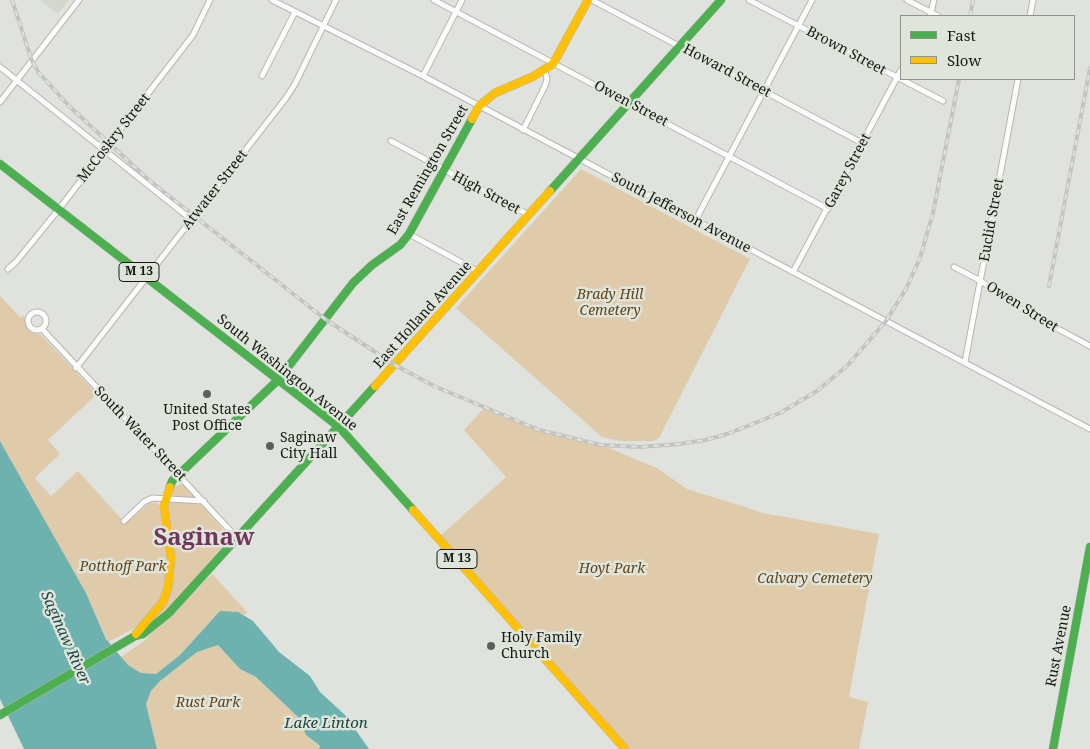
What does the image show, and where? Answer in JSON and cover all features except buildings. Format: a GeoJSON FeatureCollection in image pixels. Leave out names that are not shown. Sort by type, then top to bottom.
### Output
{"type":"FeatureCollection","features":[{"type":"Feature","properties":{"kind":"main road","name":"East Remington Street"},"geometry":{"type":"LineString","coordinates":[[135,636],[163,602],[168,588],[171,558],[164,516],[166,498],[178,474],[278,380],[353,283],[372,265],[400,245],[409,234],[479,106],[495,93],[545,70],[553,64],[588,0]]}},
{"type":"Feature","properties":{"kind":"main road","name":"East Holland Avenue"},"geometry":{"type":"LineString","coordinates":[[0,715],[135,636],[152,628],[169,613],[479,272],[722,0]]}},
{"type":"Feature","properties":{"kind":"main road","name":"South Washington Avenue"},"geometry":{"type":"LineString","coordinates":[[0,164],[339,427],[625,749]]}},
{"type":"Feature","properties":{"kind":"main road","name":"Rust Avenue"},"geometry":{"type":"LineString","coordinates":[[1053,749],[1090,547]]}},
{"type":"Feature","properties":{"kind":"street"},"geometry":{"type":"LineString","coordinates":[[0,102],[79,0]]}},
{"type":"Feature","properties":{"kind":"street","name":"McCoskry Street"},"geometry":{"type":"LineString","coordinates":[[8,269],[59,210],[193,35],[210,0]]}},
{"type":"Feature","properties":{"kind":"street","name":"South Jefferson Avenue"},"geometry":{"type":"LineString","coordinates":[[272,0],[423,76],[1090,428]]}},
{"type":"Feature","properties":{"kind":"street","name":"Atwater Street"},"geometry":{"type":"LineString","coordinates":[[76,368],[295,84],[336,0]]}},
{"type":"Feature","properties":{"kind":"street","name":"Owen Street"},"geometry":{"type":"LineString","coordinates":[[434,0],[828,209]]}},
{"type":"Feature","properties":{"kind":"street"},"geometry":{"type":"LineString","coordinates":[[423,76],[462,0]]}},
{"type":"Feature","properties":{"kind":"street","name":"Howard Street"},"geometry":{"type":"LineString","coordinates":[[592,0],[862,143]]}},
{"type":"Feature","properties":{"kind":"street","name":"Brown Street"},"geometry":{"type":"LineString","coordinates":[[749,0],[900,80]]}},
{"type":"Feature","properties":{"kind":"street"},"geometry":{"type":"LineString","coordinates":[[695,221],[812,0]]}},
{"type":"Feature","properties":{"kind":"street"},"geometry":{"type":"LineString","coordinates":[[907,0],[930,14],[934,0]]}},
{"type":"Feature","properties":{"kind":"street"},"geometry":{"type":"LineString","coordinates":[[1030,15],[1033,0]]}},
{"type":"Feature","properties":{"kind":"street"},"geometry":{"type":"LineString","coordinates":[[262,76],[295,12]]}},
{"type":"Feature","properties":{"kind":"street"},"geometry":{"type":"LineString","coordinates":[[0,67],[192,220]]}},
{"type":"Feature","properties":{"kind":"street"},"geometry":{"type":"LineString","coordinates":[[523,130],[545,86],[547,80],[545,70]]}},
{"type":"Feature","properties":{"kind":"street","name":"Garey Street"},"geometry":{"type":"LineString","coordinates":[[794,272],[900,72]]}},
{"type":"Feature","properties":{"kind":"street","name":"Brown Street"},"geometry":{"type":"LineString","coordinates":[[901,80],[943,101]]}},
{"type":"Feature","properties":{"kind":"street","name":"Euclid Street"},"geometry":{"type":"LineString","coordinates":[[965,362],[1018,80]]}},
{"type":"Feature","properties":{"kind":"street","name":"High Street"},"geometry":{"type":"LineString","coordinates":[[391,141],[529,216]]}},
{"type":"Feature","properties":{"kind":"street"},"geometry":{"type":"LineString","coordinates":[[409,234],[479,272]]}},
{"type":"Feature","properties":{"kind":"street","name":"Owen Street"},"geometry":{"type":"LineString","coordinates":[[954,267],[981,281],[1019,308],[1090,346]]}},
{"type":"Feature","properties":{"kind":"street","name":"South Water Street"},"geometry":{"type":"LineString","coordinates":[[42,329],[76,368],[238,539]]}},
{"type":"Feature","properties":{"kind":"street"},"geometry":{"type":"LineString","coordinates":[[124,520],[149,499],[166,498],[204,501]]}},
{"type":"Feature","properties":{"kind":"shaded area"},"geometry":{"type":"Polygon","coordinates":[[[40,0],[69,0],[58,14],[40,0]]]}},
{"type":"Feature","properties":{"kind":"green space","name":"Brady Hill Cemetery"},"geometry":{"type":"Polygon","coordinates":[[[581,169],[750,259],[659,438],[652,441],[620,441],[602,437],[456,308],[581,169]]]}},
{"type":"Feature","properties":{"kind":"green space","name":"Potthoff Park"},"geometry":{"type":"Polygon","coordinates":[[[0,296],[21,318],[24,315],[28,330],[41,335],[97,394],[48,440],[60,454],[35,478],[51,496],[78,471],[125,523],[150,503],[156,502],[161,507],[167,564],[167,578],[163,592],[157,605],[137,627],[108,642],[86,593],[0,441],[0,296]]]}},
{"type":"Feature","properties":{"kind":"green space","name":"Hoyt Park"},"geometry":{"type":"Polygon","coordinates":[[[484,408],[539,430],[601,445],[657,468],[687,489],[763,513],[879,534],[849,697],[868,702],[859,749],[625,749],[438,538],[506,477],[464,430],[484,408]]]}},
{"type":"Feature","properties":{"kind":"green space"},"geometry":{"type":"Polygon","coordinates":[[[182,484],[194,498],[174,497],[172,494],[175,487],[182,484]]]}},
{"type":"Feature","properties":{"kind":"green space"},"geometry":{"type":"Polygon","coordinates":[[[174,502],[200,503],[230,538],[161,617],[149,625],[167,602],[173,582],[174,558],[168,521],[169,504],[174,502]]]}},
{"type":"Feature","properties":{"kind":"green space"},"geometry":{"type":"Polygon","coordinates":[[[212,574],[247,612],[245,615],[232,611],[209,623],[180,655],[156,674],[141,673],[128,665],[121,657],[144,641],[212,574]]]}},
{"type":"Feature","properties":{"kind":"green space","name":"Rust Park"},"geometry":{"type":"Polygon","coordinates":[[[211,645],[218,645],[240,669],[256,677],[298,717],[306,735],[320,747],[319,749],[157,749],[146,704],[151,691],[160,681],[197,652],[211,645]]]}},
{"type":"Feature","properties":{"kind":"water"},"geometry":{"type":"Polygon","coordinates":[[[0,441],[86,593],[106,639],[128,665],[141,673],[156,674],[180,655],[220,611],[238,612],[253,621],[279,652],[310,676],[320,692],[345,715],[369,749],[319,749],[320,746],[306,735],[298,717],[256,677],[240,669],[218,645],[197,652],[160,681],[151,691],[146,704],[157,749],[24,749],[0,699],[0,441]]]}},
{"type":"Feature","properties":{"kind":"railway"},"geometry":{"type":"LineString","coordinates":[[12,0],[32,61],[39,73],[69,106],[150,181],[325,319],[395,365],[434,386],[539,430],[601,445],[640,447],[679,444],[706,440],[730,433],[780,413],[817,391],[847,366],[886,321],[906,289],[920,258],[933,213],[959,80]]}},
{"type":"Feature","properties":{"kind":"railway"},"geometry":{"type":"LineString","coordinates":[[970,15],[973,0]]}},
{"type":"Feature","properties":{"kind":"railway"},"geometry":{"type":"LineString","coordinates":[[1049,286],[1090,68]]}},
{"type":"Feature","properties":{"kind":"traffic: fast"},"geometry":{"type":"LineString","coordinates":[[550,191],[721,0]]}},
{"type":"Feature","properties":{"kind":"traffic: fast"},"geometry":{"type":"LineString","coordinates":[[170,487],[172,481],[278,380],[353,283],[372,265],[400,245],[409,234],[472,119]]}},
{"type":"Feature","properties":{"kind":"traffic: fast"},"geometry":{"type":"LineString","coordinates":[[0,164],[339,427],[413,510]]}},
{"type":"Feature","properties":{"kind":"traffic: fast"},"geometry":{"type":"LineString","coordinates":[[0,715],[135,636],[143,634],[169,613],[375,386]]}},
{"type":"Feature","properties":{"kind":"traffic: fast"},"geometry":{"type":"LineString","coordinates":[[1053,749],[1090,547]]}},
{"type":"Feature","properties":{"kind":"traffic: slow"},"geometry":{"type":"LineString","coordinates":[[472,119],[479,106],[495,93],[532,77],[553,64],[588,0]]}},
{"type":"Feature","properties":{"kind":"traffic: slow"},"geometry":{"type":"LineString","coordinates":[[375,386],[550,191]]}},
{"type":"Feature","properties":{"kind":"traffic: slow"},"geometry":{"type":"LineString","coordinates":[[136,634],[163,602],[168,588],[171,558],[164,506],[170,487]]}},
{"type":"Feature","properties":{"kind":"traffic: slow"},"geometry":{"type":"LineString","coordinates":[[413,510],[625,749]]}},
{"type":"Feature","properties":{"kind":"place","name":"United States Post Office"},"geometry":{"type":"Point","coordinates":[207,394]}},
{"type":"Feature","properties":{"kind":"place","name":"Saginaw City Hall"},"geometry":{"type":"Point","coordinates":[270,446]}},
{"type":"Feature","properties":{"kind":"place","name":"Holy Family Church"},"geometry":{"type":"Point","coordinates":[491,646]}},
{"type":"Feature","properties":{"kind":"district","name":"Saginaw"},"geometry":{"type":"Point","coordinates":[204,538]}},
{"type":"Feature","properties":{"kind":"park label","name":"Calvary Cemetery"},"geometry":{"type":"Point","coordinates":[815,579]}},
{"type":"Feature","properties":{"kind":"water label","name":"Saginaw River"},"geometry":{"type":"Point","coordinates":[65,638]}},
{"type":"Feature","properties":{"kind":"water label","name":"Lake Linton"},"geometry":{"type":"Point","coordinates":[326,724]}}]}
